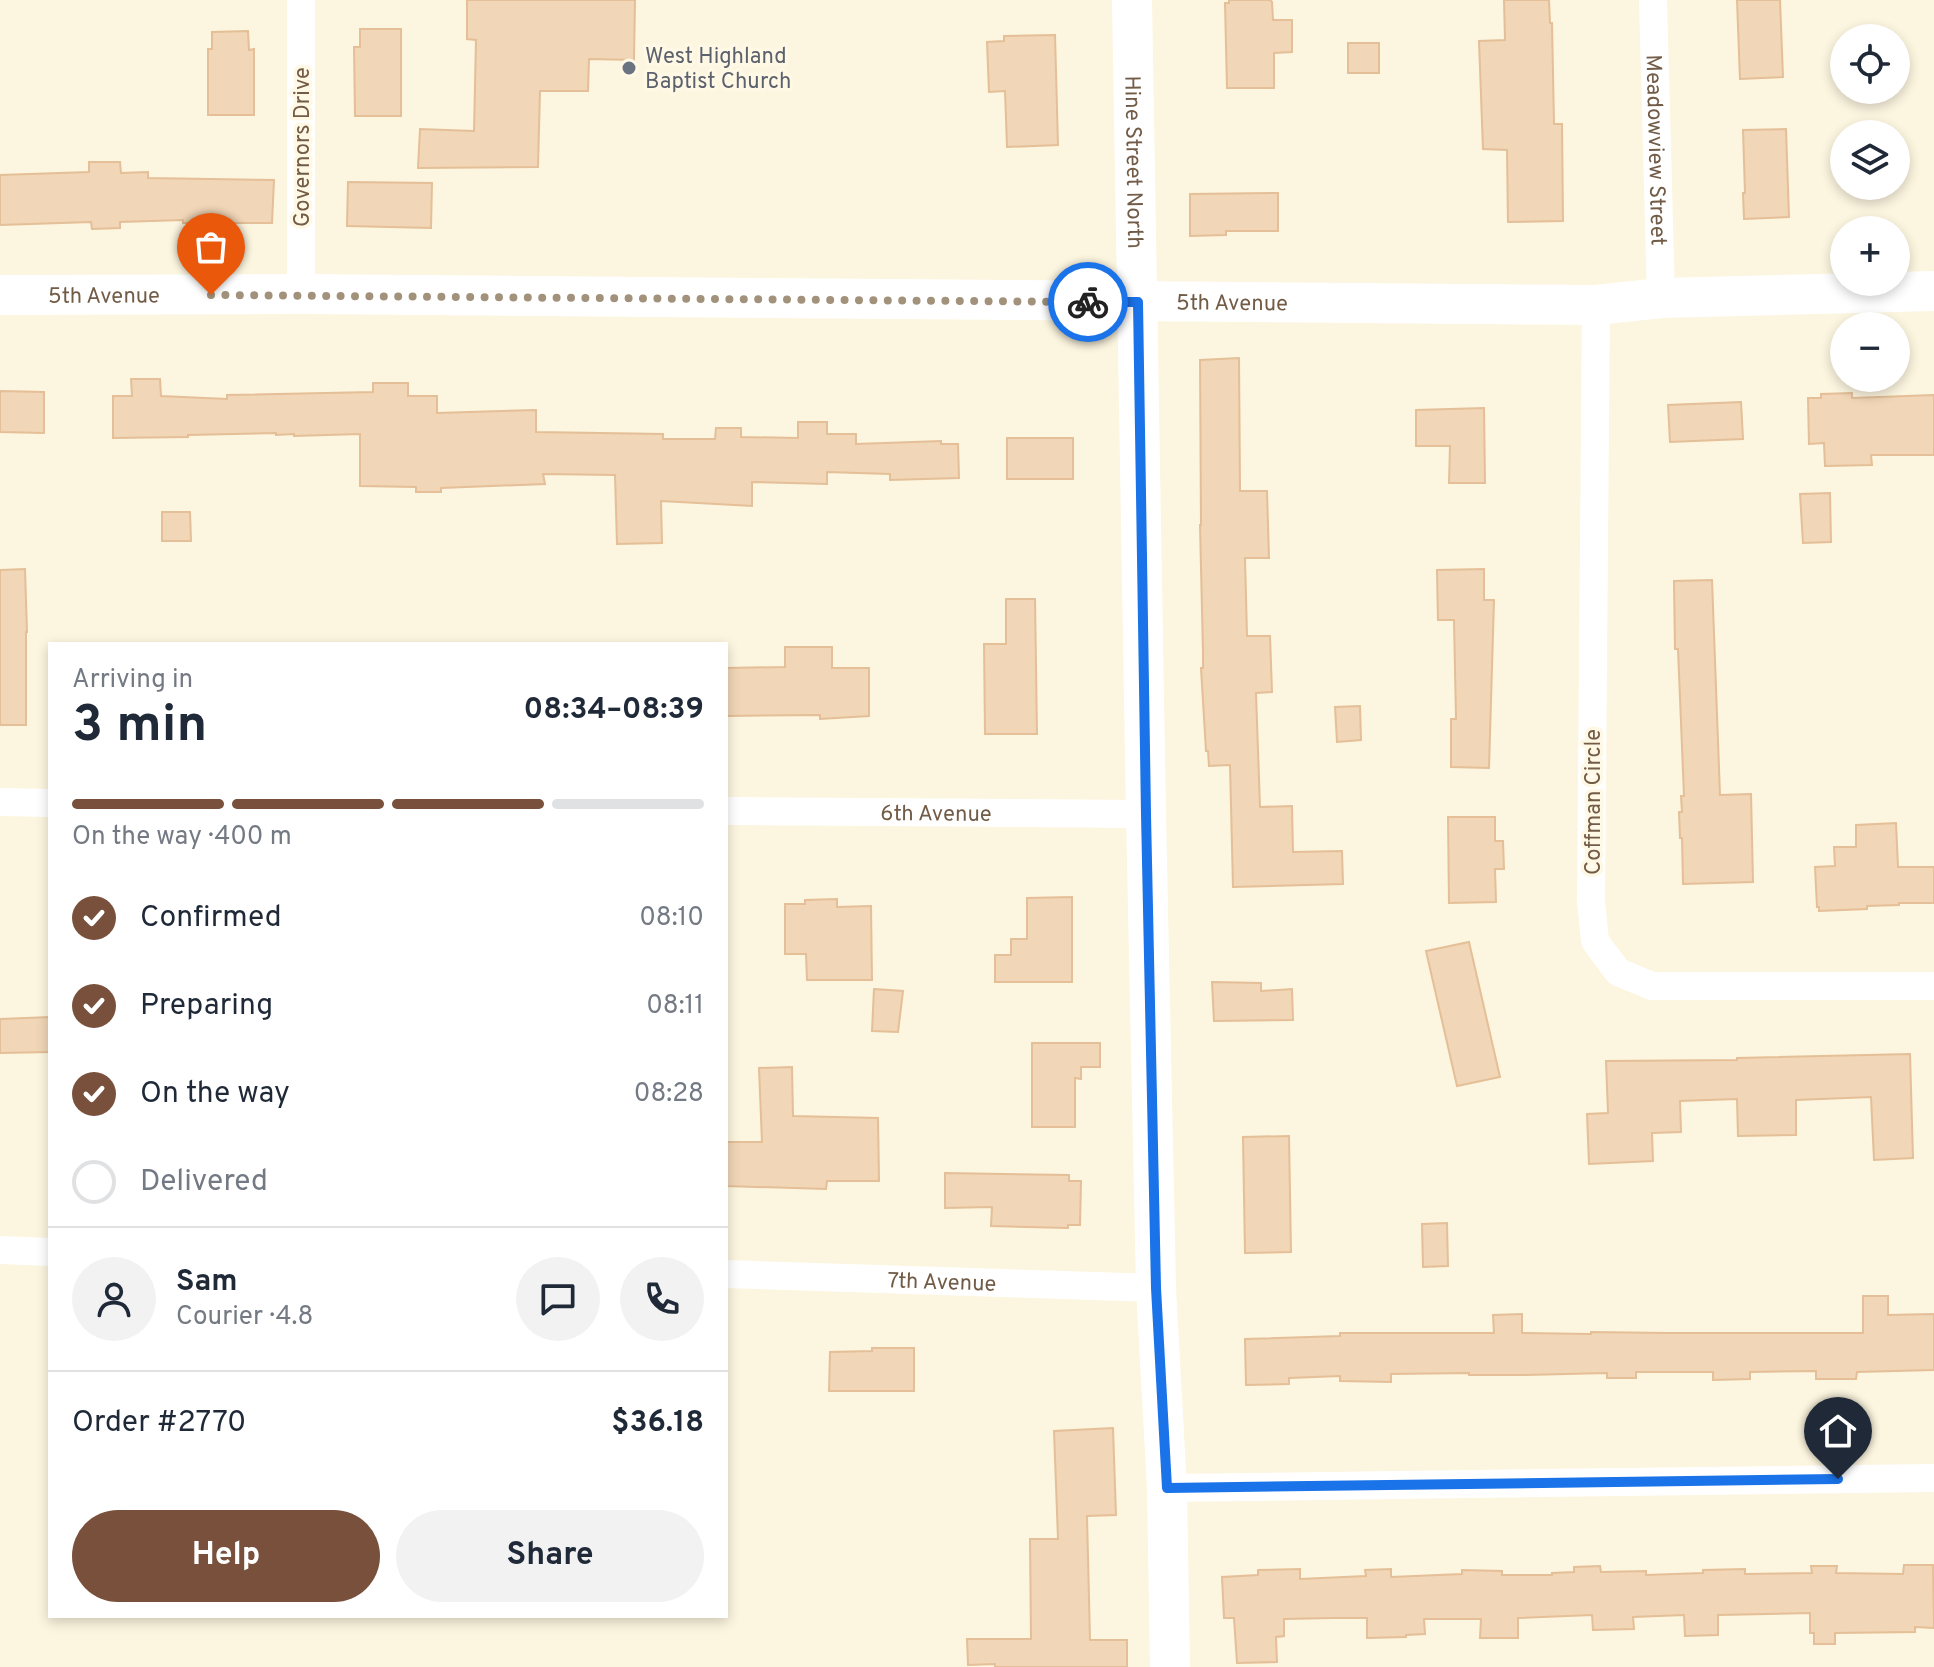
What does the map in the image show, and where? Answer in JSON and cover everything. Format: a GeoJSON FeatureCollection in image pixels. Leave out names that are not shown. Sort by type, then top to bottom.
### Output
{"type":"FeatureCollection","features":[{"type":"Feature","properties":{"kind":"street","name":"Governors Drive"},"geometry":{"type":"LineString","coordinates":[[301,0],[301,294]]}},
{"type":"Feature","properties":{"kind":"street","name":"Hine Street North"},"geometry":{"type":"LineString","coordinates":[[1132,0],[1156,1288],[1167,1488],[1170,1667]]}},
{"type":"Feature","properties":{"kind":"street","name":"Meadowview Street"},"geometry":{"type":"LineString","coordinates":[[1653,0],[1661,298]]}},
{"type":"Feature","properties":{"kind":"street","name":"5th Avenue"},"geometry":{"type":"LineString","coordinates":[[0,295],[301,294],[1596,305],[1661,298],[1934,291]]}},
{"type":"Feature","properties":{"kind":"street","name":"Coffman Circle"},"geometry":{"type":"LineString","coordinates":[[1596,305],[1591,901],[1595,941],[1618,972],[1652,986],[1934,986]]}},
{"type":"Feature","properties":{"kind":"street"},"geometry":{"type":"LineString","coordinates":[[0,802],[48,803]]}},
{"type":"Feature","properties":{"kind":"street","name":"6th Avenue"},"geometry":{"type":"LineString","coordinates":[[728,811],[1146,814]]}},
{"type":"Feature","properties":{"kind":"street"},"geometry":{"type":"LineString","coordinates":[[0,1250],[48,1252]]}},
{"type":"Feature","properties":{"kind":"street","name":"7th Avenue"},"geometry":{"type":"LineString","coordinates":[[728,1274],[1156,1288]]}},
{"type":"Feature","properties":{"kind":"street"},"geometry":{"type":"LineString","coordinates":[[1167,1488],[1934,1478]]}},
{"type":"Feature","properties":{"kind":"building"},"geometry":{"type":"Polygon","coordinates":[[[467,0],[635,0],[634,60],[589,59],[588,91],[540,91],[538,167],[418,168],[420,129],[474,131],[476,40],[467,39],[467,0]]]}},
{"type":"Feature","properties":{"kind":"building"},"geometry":{"type":"Polygon","coordinates":[[[1229,0],[1270,0],[1273,20],[1292,20],[1292,52],[1274,53],[1274,88],[1227,88],[1225,3],[1229,0]]]}},
{"type":"Feature","properties":{"kind":"building"},"geometry":{"type":"Polygon","coordinates":[[[1504,0],[1549,0],[1554,124],[1562,124],[1563,221],[1508,222],[1507,150],[1483,149],[1479,41],[1505,40],[1504,0]]]}},
{"type":"Feature","properties":{"kind":"building"},"geometry":{"type":"Polygon","coordinates":[[[1737,0],[1780,0],[1783,77],[1740,79],[1737,0]]]}},
{"type":"Feature","properties":{"kind":"building"},"geometry":{"type":"Polygon","coordinates":[[[360,29],[401,29],[401,116],[355,116],[354,47],[360,47],[360,29]]]}},
{"type":"Feature","properties":{"kind":"building"},"geometry":{"type":"Polygon","coordinates":[[[248,31],[249,50],[254,49],[254,115],[208,115],[208,49],[212,49],[212,32],[248,31]]]}},
{"type":"Feature","properties":{"kind":"building"},"geometry":{"type":"Polygon","coordinates":[[[1055,35],[1058,145],[1007,147],[1005,91],[989,92],[987,42],[1004,41],[1004,36],[1055,35]]]}},
{"type":"Feature","properties":{"kind":"building"},"geometry":{"type":"Polygon","coordinates":[[[1348,43],[1379,43],[1379,73],[1348,73],[1348,43]]]}},
{"type":"Feature","properties":{"kind":"building"},"geometry":{"type":"Polygon","coordinates":[[[1786,129],[1789,217],[1744,219],[1743,130],[1786,129]]]}},
{"type":"Feature","properties":{"kind":"building"},"geometry":{"type":"Polygon","coordinates":[[[89,162],[120,162],[121,173],[148,172],[148,178],[274,180],[272,223],[183,223],[183,220],[120,222],[120,228],[92,229],[91,222],[0,225],[0,175],[89,172],[89,162]]]}},
{"type":"Feature","properties":{"kind":"building"},"geometry":{"type":"Polygon","coordinates":[[[348,182],[432,183],[431,228],[347,226],[348,182]]]}},
{"type":"Feature","properties":{"kind":"building"},"geometry":{"type":"Polygon","coordinates":[[[1278,193],[1278,231],[1226,231],[1226,235],[1190,236],[1190,194],[1278,193]]]}},
{"type":"Feature","properties":{"kind":"building"},"geometry":{"type":"Polygon","coordinates":[[[1239,358],[1240,491],[1267,491],[1269,558],[1245,558],[1247,636],[1270,636],[1272,692],[1256,693],[1260,807],[1292,806],[1293,852],[1342,851],[1343,884],[1233,887],[1230,765],[1209,766],[1206,751],[1201,668],[1200,360],[1239,358]]]}},
{"type":"Feature","properties":{"kind":"building"},"geometry":{"type":"Polygon","coordinates":[[[131,379],[160,379],[161,396],[227,399],[227,395],[373,392],[373,383],[408,383],[408,396],[437,396],[437,413],[536,410],[536,432],[663,434],[663,439],[715,439],[716,428],[741,428],[741,437],[798,438],[798,422],[827,422],[827,434],[856,434],[856,444],[941,441],[941,444],[958,444],[959,478],[890,480],[890,474],[827,472],[827,484],[752,482],[752,506],[661,501],[662,543],[617,544],[615,475],[543,474],[545,484],[441,488],[441,492],[416,492],[416,487],[360,486],[360,434],[113,438],[113,396],[132,396],[131,379]]]}},
{"type":"Feature","properties":{"kind":"building"},"geometry":{"type":"Polygon","coordinates":[[[0,391],[44,392],[44,433],[0,432],[0,391]]]}},
{"type":"Feature","properties":{"kind":"building"},"geometry":{"type":"Polygon","coordinates":[[[1852,393],[1852,398],[1934,395],[1934,455],[1871,455],[1872,465],[1825,466],[1824,443],[1809,444],[1808,398],[1821,398],[1821,394],[1852,393]]]}},
{"type":"Feature","properties":{"kind":"building"},"geometry":{"type":"Polygon","coordinates":[[[1741,402],[1743,439],[1670,442],[1668,405],[1741,402]]]}},
{"type":"Feature","properties":{"kind":"building"},"geometry":{"type":"Polygon","coordinates":[[[1484,408],[1485,483],[1449,483],[1450,446],[1416,446],[1416,410],[1484,408]]]}},
{"type":"Feature","properties":{"kind":"building"},"geometry":{"type":"Polygon","coordinates":[[[1007,438],[1073,438],[1073,479],[1007,479],[1007,438]]]}},
{"type":"Feature","properties":{"kind":"building"},"geometry":{"type":"Polygon","coordinates":[[[1830,493],[1831,542],[1803,543],[1800,494],[1830,493]]]}},
{"type":"Feature","properties":{"kind":"building"},"geometry":{"type":"Polygon","coordinates":[[[162,512],[190,512],[191,541],[162,541],[162,512]]]}},
{"type":"Feature","properties":{"kind":"building"},"geometry":{"type":"Polygon","coordinates":[[[25,569],[26,725],[0,725],[0,570],[25,569]]]}},
{"type":"Feature","properties":{"kind":"building"},"geometry":{"type":"Polygon","coordinates":[[[1484,569],[1484,600],[1494,600],[1489,768],[1451,767],[1451,719],[1456,719],[1454,620],[1438,620],[1437,570],[1484,569]]]}},
{"type":"Feature","properties":{"kind":"building"},"geometry":{"type":"Polygon","coordinates":[[[1712,580],[1720,795],[1751,794],[1753,882],[1683,884],[1679,812],[1682,812],[1681,796],[1684,796],[1674,581],[1712,580]]]}},
{"type":"Feature","properties":{"kind":"building"},"geometry":{"type":"Polygon","coordinates":[[[1006,599],[1035,599],[1037,734],[985,734],[984,644],[1006,644],[1006,599]]]}},
{"type":"Feature","properties":{"kind":"building"},"geometry":{"type":"Polygon","coordinates":[[[785,647],[832,647],[832,668],[869,668],[869,716],[820,719],[820,715],[728,716],[728,668],[785,667],[785,647]]]}},
{"type":"Feature","properties":{"kind":"building"},"geometry":{"type":"Polygon","coordinates":[[[1360,706],[1361,740],[1337,742],[1335,707],[1360,706]]]}},
{"type":"Feature","properties":{"kind":"building"},"geometry":{"type":"Polygon","coordinates":[[[1448,817],[1495,817],[1495,841],[1503,841],[1504,869],[1495,869],[1496,902],[1449,903],[1448,817]]]}},
{"type":"Feature","properties":{"kind":"building"},"geometry":{"type":"Polygon","coordinates":[[[1896,823],[1898,867],[1934,867],[1934,903],[1899,903],[1867,906],[1867,909],[1819,911],[1815,867],[1835,866],[1834,847],[1856,847],[1856,825],[1896,823]]]}},
{"type":"Feature","properties":{"kind":"building"},"geometry":{"type":"Polygon","coordinates":[[[1072,897],[1072,982],[995,982],[995,955],[1011,955],[1011,939],[1027,939],[1027,898],[1072,897]]]}},
{"type":"Feature","properties":{"kind":"building"},"geometry":{"type":"Polygon","coordinates":[[[837,899],[837,907],[871,906],[872,980],[807,980],[806,954],[785,954],[785,904],[837,899]]]}},
{"type":"Feature","properties":{"kind":"building"},"geometry":{"type":"Polygon","coordinates":[[[1469,942],[1500,1077],[1457,1086],[1426,951],[1469,942]]]}},
{"type":"Feature","properties":{"kind":"building"},"geometry":{"type":"Polygon","coordinates":[[[1212,982],[1261,983],[1261,991],[1292,989],[1293,1020],[1214,1021],[1212,982]]]}},
{"type":"Feature","properties":{"kind":"building"},"geometry":{"type":"Polygon","coordinates":[[[874,989],[903,991],[898,1032],[872,1031],[874,989]]]}},
{"type":"Feature","properties":{"kind":"building"},"geometry":{"type":"Polygon","coordinates":[[[48,1017],[48,1052],[0,1053],[0,1019],[48,1017]]]}},
{"type":"Feature","properties":{"kind":"building"},"geometry":{"type":"Polygon","coordinates":[[[1032,1043],[1100,1043],[1100,1067],[1081,1067],[1081,1079],[1075,1078],[1075,1127],[1032,1127],[1032,1043]]]}},
{"type":"Feature","properties":{"kind":"building"},"geometry":{"type":"Polygon","coordinates":[[[1910,1054],[1913,1158],[1874,1160],[1871,1097],[1796,1100],[1796,1135],[1738,1136],[1737,1099],[1680,1101],[1681,1132],[1652,1133],[1653,1161],[1589,1164],[1587,1114],[1608,1113],[1606,1061],[1910,1054]]]}},
{"type":"Feature","properties":{"kind":"building"},"geometry":{"type":"Polygon","coordinates":[[[792,1067],[793,1116],[878,1118],[879,1181],[827,1181],[826,1189],[728,1186],[728,1142],[762,1142],[759,1068],[792,1067]]]}},
{"type":"Feature","properties":{"kind":"building"},"geometry":{"type":"Polygon","coordinates":[[[1289,1136],[1291,1252],[1245,1253],[1243,1137],[1289,1136]]]}},
{"type":"Feature","properties":{"kind":"building"},"geometry":{"type":"Polygon","coordinates":[[[945,1173],[1069,1175],[1069,1181],[1081,1181],[1080,1225],[1068,1225],[1068,1228],[991,1226],[992,1207],[945,1208],[945,1173]]]}},
{"type":"Feature","properties":{"kind":"building"},"geometry":{"type":"Polygon","coordinates":[[[1447,1223],[1448,1266],[1423,1267],[1422,1224],[1447,1223]]]}},
{"type":"Feature","properties":{"kind":"building"},"geometry":{"type":"Polygon","coordinates":[[[1863,1296],[1888,1296],[1888,1315],[1934,1314],[1934,1370],[1857,1372],[1856,1379],[1816,1379],[1816,1371],[1750,1372],[1750,1379],[1713,1380],[1713,1372],[1636,1372],[1636,1378],[1607,1378],[1607,1373],[1391,1374],[1391,1382],[1340,1381],[1340,1376],[1289,1378],[1289,1384],[1246,1385],[1245,1339],[1340,1336],[1340,1333],[1494,1333],[1493,1315],[1522,1314],[1522,1333],[1863,1333],[1863,1296]]]}},
{"type":"Feature","properties":{"kind":"building"},"geometry":{"type":"Polygon","coordinates":[[[872,1348],[914,1348],[914,1391],[829,1391],[830,1352],[872,1351],[872,1348]]]}},
{"type":"Feature","properties":{"kind":"building"},"geometry":{"type":"Polygon","coordinates":[[[1113,1428],[1116,1515],[1087,1516],[1090,1640],[1127,1640],[1127,1667],[968,1665],[967,1639],[1031,1639],[1030,1539],[1058,1539],[1054,1431],[1113,1428]]]}},
{"type":"Feature","properties":{"kind":"building"},"geometry":{"type":"Polygon","coordinates":[[[1904,1565],[1933,1565],[1934,1628],[1915,1627],[1915,1632],[1835,1633],[1835,1644],[1814,1644],[1814,1633],[1810,1633],[1810,1613],[1718,1615],[1718,1635],[1685,1636],[1684,1615],[1633,1617],[1634,1629],[1593,1630],[1592,1615],[1518,1618],[1518,1638],[1480,1638],[1481,1619],[1424,1619],[1425,1634],[1367,1638],[1367,1618],[1284,1619],[1284,1636],[1276,1637],[1277,1662],[1237,1663],[1234,1618],[1224,1618],[1222,1577],[1258,1575],[1258,1570],[1300,1569],[1300,1579],[1366,1576],[1365,1570],[1391,1569],[1391,1577],[1462,1574],[1462,1570],[1502,1571],[1502,1575],[1552,1575],[1574,1572],[1574,1567],[1600,1566],[1601,1572],[1646,1571],[1646,1575],[1745,1569],[1745,1574],[1812,1573],[1811,1566],[1837,1566],[1836,1573],[1903,1574],[1904,1565]]]}},
{"type":"Feature","properties":{"kind":"way so far"},"geometry":{"type":"LineString","coordinates":[[211,295],[1088,302]]}},
{"type":"Feature","properties":{"kind":"place","name":"West Highland Baptist Church"},"geometry":{"type":"Point","coordinates":[629,68]}},
{"type":"Feature","properties":{"kind":"route"},"geometry":{"type":"LineString","coordinates":[[1088,302],[1138,302],[1156,1288],[1167,1488],[1838,1479]]}}]}
